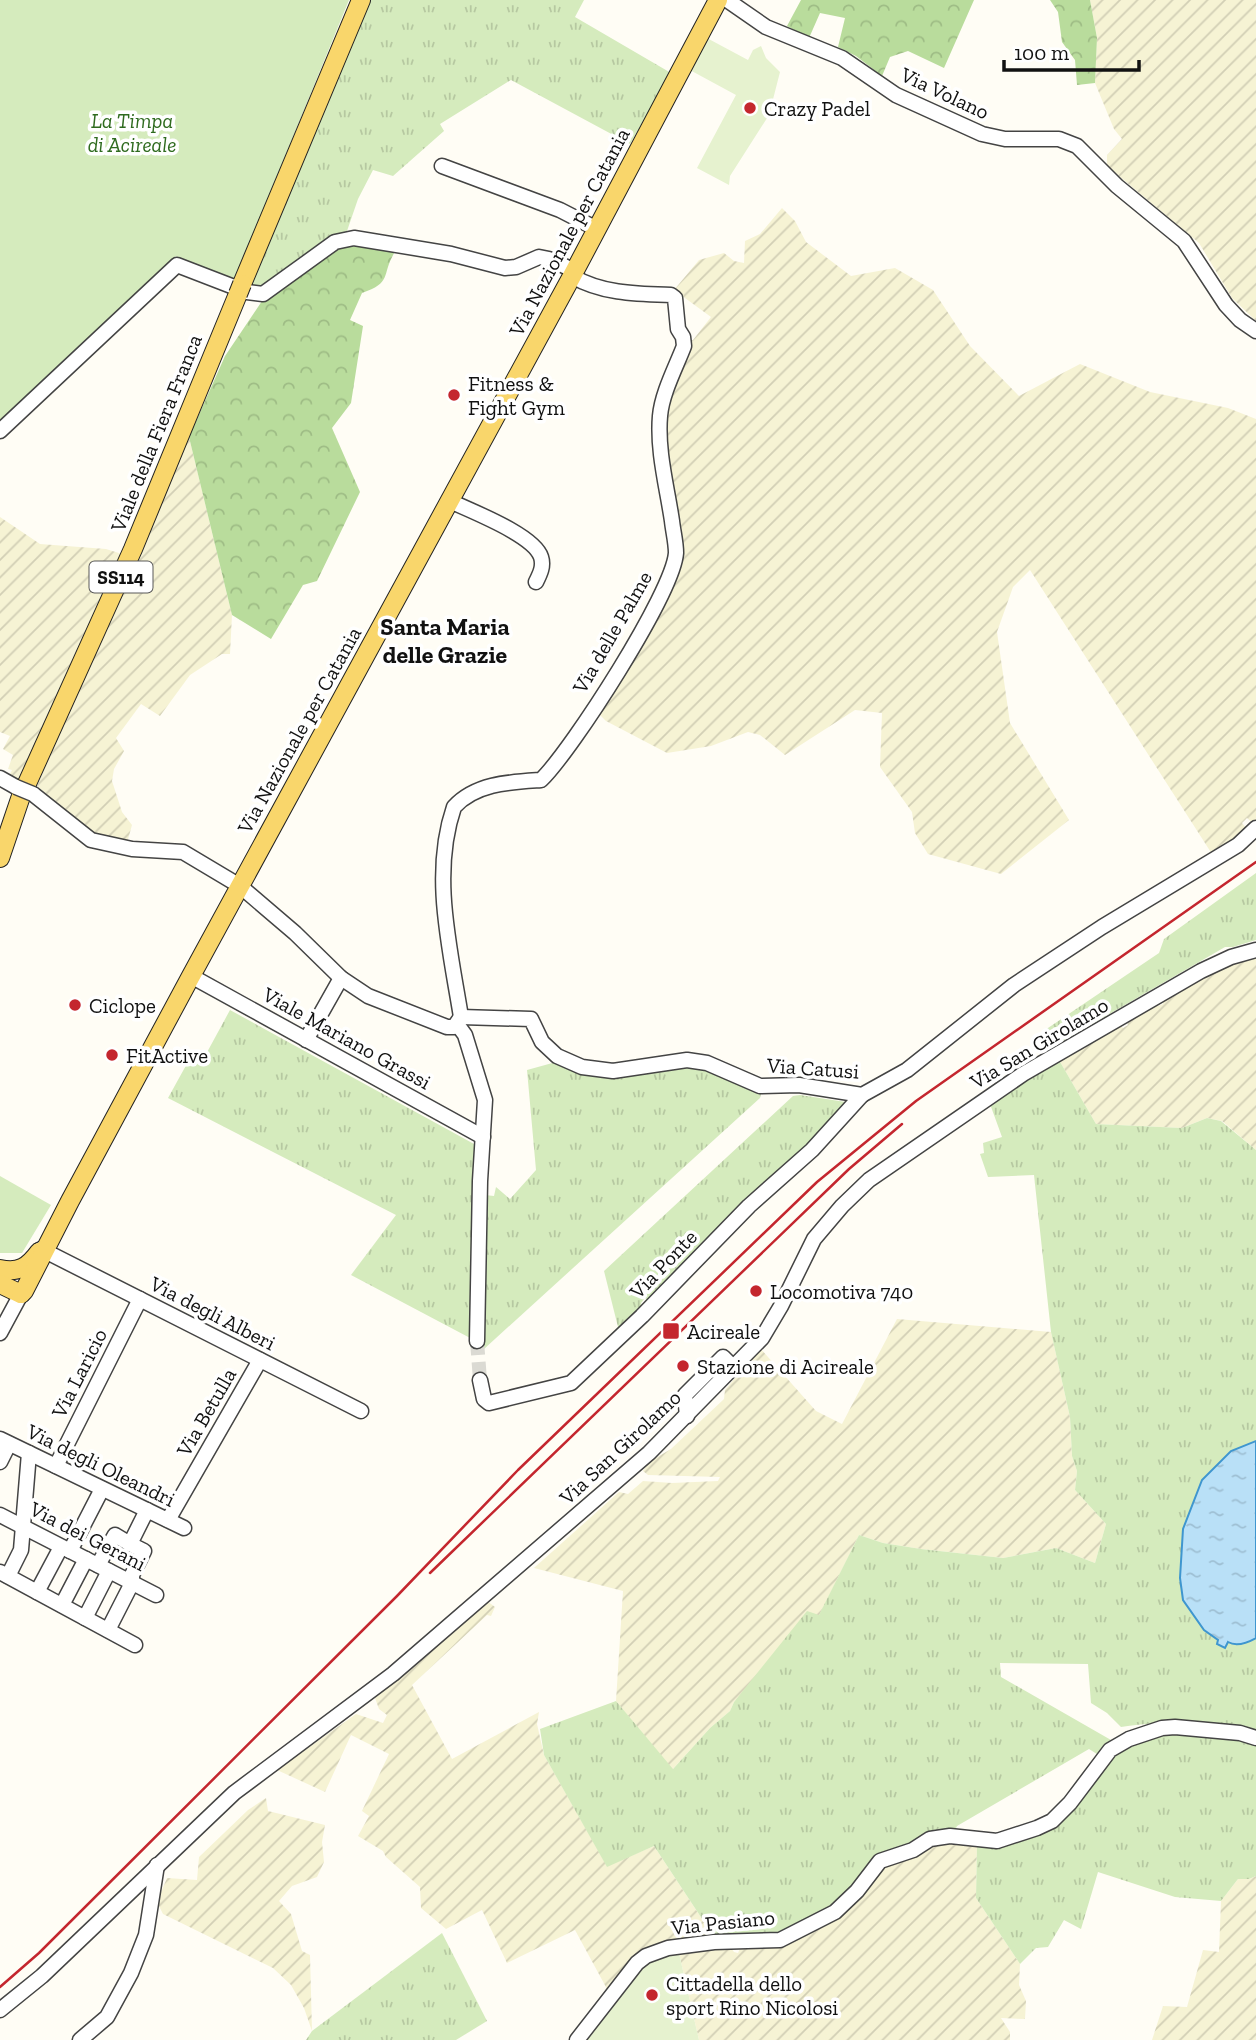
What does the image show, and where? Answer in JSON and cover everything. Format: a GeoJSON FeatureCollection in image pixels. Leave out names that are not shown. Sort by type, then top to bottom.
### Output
{"type":"FeatureCollection","features":[{"type":"Feature","properties":{"kind":"main road","name":"Viale della Fiera Franca"},"geometry":{"type":"LineString","coordinates":[[0,858],[20,799],[133,550],[361,0]]}},
{"type":"Feature","properties":{"kind":"main road","name":"Via Nazionale per Catania"},"geometry":{"type":"LineString","coordinates":[[21,1294],[573,274],[718,0]]}},
{"type":"Feature","properties":{"kind":"main road"},"geometry":{"type":"LineString","coordinates":[[0,1271],[24,1268],[43,1250]]}},
{"type":"Feature","properties":{"kind":"main road"},"geometry":{"type":"LineString","coordinates":[[0,1271],[16,1285],[21,1294]]}},
{"type":"Feature","properties":{"kind":"main road"},"geometry":{"type":"LineString","coordinates":[[0,1284],[21,1294]]}},
{"type":"Feature","properties":{"kind":"street","name":"Via Volano"},"geometry":{"type":"LineString","coordinates":[[727,0],[766,27],[842,58],[896,95],[982,134],[1005,139],[1059,139],[1077,146],[1117,186],[1184,242],[1226,305],[1240,320],[1256,331]]}},
{"type":"Feature","properties":{"kind":"street"},"geometry":{"type":"LineString","coordinates":[[442,166],[560,211],[597,229]]}},
{"type":"Feature","properties":{"kind":"street"},"geometry":{"type":"LineString","coordinates":[[0,430],[177,265],[247,292],[263,294],[335,242],[354,238],[452,254],[505,268],[516,267],[539,257],[549,258],[573,274]]}},
{"type":"Feature","properties":{"kind":"street","name":"Via delle Palme"},"geometry":{"type":"LineString","coordinates":[[459,1021],[443,891],[444,850],[454,807],[487,787],[508,781],[541,780],[570,745],[631,650],[656,605],[676,556],[662,466],[660,416],[684,346],[684,337],[678,329],[675,298],[671,295],[625,293],[599,288],[573,274]]}},
{"type":"Feature","properties":{"kind":"street"},"geometry":{"type":"LineString","coordinates":[[450,501],[520,536],[537,548],[542,570],[536,582]]}},
{"type":"Feature","properties":{"kind":"street","name":"Via Catusi"},"geometry":{"type":"LineString","coordinates":[[0,778],[33,794],[91,840],[132,849],[183,852],[240,886],[295,933],[341,978],[368,996],[447,1027],[454,1027],[459,1021],[531,1019],[542,1042],[557,1056],[582,1068],[613,1071],[687,1060],[707,1063],[760,1086],[799,1085],[862,1095],[907,1070],[1014,985],[1238,845],[1256,828]]}},
{"type":"Feature","properties":{"kind":"street","name":"Via San Girolamo"},"geometry":{"type":"LineString","coordinates":[[0,2010],[42,1976],[234,1793],[403,1665],[617,1482],[687,1416],[728,1362],[762,1338],[814,1239],[869,1180],[1023,1074],[1201,971],[1231,957],[1256,950]]}},
{"type":"Feature","properties":{"kind":"street","name":"Viale Mariano Grassi"},"geometry":{"type":"LineString","coordinates":[[191,976],[483,1138]]}},
{"type":"Feature","properties":{"kind":"street"},"geometry":{"type":"LineString","coordinates":[[306,1040],[341,978]]}},
{"type":"Feature","properties":{"kind":"street"},"geometry":{"type":"LineString","coordinates":[[459,1021],[485,1100],[480,1181],[477,1341]]}},
{"type":"Feature","properties":{"kind":"street","name":"Via Ponte"},"geometry":{"type":"LineString","coordinates":[[480,1380],[484,1399],[489,1403],[571,1384],[642,1316],[749,1206],[812,1150],[862,1095]]}},
{"type":"Feature","properties":{"kind":"street","name":"Via degli Alberi"},"geometry":{"type":"LineString","coordinates":[[43,1250],[361,1411]]}},
{"type":"Feature","properties":{"kind":"street","name":"Via Nazionale per Catania"},"geometry":{"type":"LineString","coordinates":[[0,1334],[21,1294]]}},
{"type":"Feature","properties":{"kind":"street","name":"Via Laricio"},"geometry":{"type":"LineString","coordinates":[[56,1466],[140,1299]]}},
{"type":"Feature","properties":{"kind":"street","name":"Via Betulla"},"geometry":{"type":"LineString","coordinates":[[168,1520],[260,1360]]}},
{"type":"Feature","properties":{"kind":"street"},"geometry":{"type":"LineString","coordinates":[[687,1416],[685,1395],[728,1362]]}},
{"type":"Feature","properties":{"kind":"street"},"geometry":{"type":"LineString","coordinates":[[0,1462],[5,1441]]}},
{"type":"Feature","properties":{"kind":"street","name":"Via degli Oleandri"},"geometry":{"type":"LineString","coordinates":[[5,1441],[184,1528]]}},
{"type":"Feature","properties":{"kind":"street"},"geometry":{"type":"LineString","coordinates":[[29,1453],[22,1550],[4,1574],[135,1645]]}},
{"type":"Feature","properties":{"kind":"street"},"geometry":{"type":"LineString","coordinates":[[37,1592],[103,1489]]}},
{"type":"Feature","properties":{"kind":"street"},"geometry":{"type":"LineString","coordinates":[[130,1544],[147,1510]]}},
{"type":"Feature","properties":{"kind":"street","name":"Via dei Gerani"},"geometry":{"type":"LineString","coordinates":[[0,1515],[156,1595]]}},
{"type":"Feature","properties":{"kind":"street"},"geometry":{"type":"LineString","coordinates":[[62,1605],[98,1565],[115,1535],[144,1551],[132,1575],[132,1583],[107,1630]]}},
{"type":"Feature","properties":{"kind":"street"},"geometry":{"type":"LineString","coordinates":[[85,1618],[98,1565]]}},
{"type":"Feature","properties":{"kind":"street","name":"Via Pasiano"},"geometry":{"type":"LineString","coordinates":[[577,2040],[636,1963],[646,1956],[667,1948],[714,1942],[780,1940],[835,1912],[857,1891],[880,1861],[913,1850],[930,1839],[950,1836],[997,1841],[1037,1828],[1052,1821],[1070,1803],[1110,1750],[1129,1739],[1162,1728],[1175,1727],[1256,1738]]}},
{"type":"Feature","properties":{"kind":"street"},"geometry":{"type":"LineString","coordinates":[[86,2038],[107,2017],[131,1973],[146,1935],[157,1865]]}},
{"type":"Feature","properties":{"kind":"shaded area"},"geometry":{"type":"Polygon","coordinates":[[[1090,0],[1256,0],[1256,321],[1232,298],[1199,243],[1107,166],[1107,155],[1122,139],[1114,129],[1095,83],[1097,38],[1090,0]]]}},
{"type":"Feature","properties":{"kind":"shaded area"},"geometry":{"type":"Polygon","coordinates":[[[782,208],[795,221],[806,242],[851,276],[895,268],[933,290],[970,346],[1019,396],[1080,364],[1150,392],[1228,408],[1256,419],[1256,821],[1254,824],[1247,818],[1242,823],[1247,829],[1234,840],[1212,854],[1030,570],[1013,587],[997,632],[1010,723],[1069,820],[1001,874],[928,854],[915,833],[912,812],[880,767],[882,713],[855,710],[785,755],[760,735],[748,732],[711,746],[667,753],[606,721],[596,711],[676,569],[662,415],[687,341],[693,340],[711,317],[674,290],[699,260],[724,253],[734,261],[744,263],[745,241],[760,234],[782,208]]]}},
{"type":"Feature","properties":{"kind":"shaded area"},"geometry":{"type":"Polygon","coordinates":[[[189,437],[232,615],[230,654],[222,654],[190,675],[160,716],[141,704],[116,738],[124,751],[114,769],[112,781],[122,812],[132,825],[127,843],[89,832],[37,786],[189,437]]]}},
{"type":"Feature","properties":{"kind":"shaded area"},"geometry":{"type":"Polygon","coordinates":[[[0,517],[40,544],[106,549],[122,554],[19,780],[9,776],[12,770],[8,769],[13,755],[3,749],[10,736],[0,732],[0,517]]]}},
{"type":"Feature","properties":{"kind":"shaded area"},"geometry":{"type":"Polygon","coordinates":[[[1256,956],[1256,1150],[1222,1121],[1207,1118],[1182,1128],[1096,1124],[1059,1060],[1120,1025],[1123,1028],[1128,1025],[1126,1021],[1157,1004],[1163,1004],[1163,1000],[1212,971],[1256,956]]]}},
{"type":"Feature","properties":{"kind":"shaded area"},"geometry":{"type":"Polygon","coordinates":[[[897,1319],[1051,1332],[1070,1417],[1072,1456],[1077,1471],[1075,1490],[1106,1524],[1095,1563],[1056,1548],[1003,1558],[883,1543],[859,1535],[819,1616],[734,1702],[730,1711],[710,1728],[672,1770],[616,1701],[623,1591],[534,1568],[619,1492],[628,1494],[643,1481],[718,1481],[720,1477],[648,1475],[643,1471],[649,1462],[671,1449],[724,1399],[725,1390],[760,1348],[816,1411],[842,1424],[897,1319]]]}},
{"type":"Feature","properties":{"kind":"shaded area"},"geometry":{"type":"Polygon","coordinates":[[[487,1601],[495,1607],[491,1616],[487,1615],[412,1685],[452,1759],[539,1712],[537,1724],[544,1755],[607,1866],[654,1846],[712,1934],[706,1935],[706,1939],[656,1947],[636,1955],[607,1989],[575,1930],[507,1963],[482,1910],[446,1929],[421,1908],[420,1887],[386,1857],[383,1851],[358,1836],[369,1816],[362,1811],[389,1754],[351,1735],[325,1792],[277,1770],[356,1714],[383,1723],[387,1715],[379,1709],[375,1698],[487,1601]]]}},
{"type":"Feature","properties":{"kind":"shaded area"},"geometry":{"type":"Polygon","coordinates":[[[266,1798],[268,1811],[325,1825],[322,1842],[324,1862],[317,1877],[292,1886],[279,1901],[291,1914],[302,1951],[310,1955],[312,2031],[304,2008],[291,1985],[273,1968],[163,1914],[157,1902],[167,1878],[197,1880],[199,1857],[248,1810],[266,1798]]]}},
{"type":"Feature","properties":{"kind":"shaded area"},"geometry":{"type":"Polygon","coordinates":[[[931,1841],[977,1843],[976,1898],[1020,1964],[1019,1985],[1026,2001],[1025,2019],[1001,2018],[1010,2032],[1010,2040],[699,2040],[678,1949],[728,1944],[738,1953],[742,1944],[875,1868],[931,1841]]]}},
{"type":"Feature","properties":{"kind":"shaded area"},"geometry":{"type":"Polygon","coordinates":[[[1256,1876],[1256,2040],[1152,2040],[1163,2006],[1187,2007],[1203,1950],[1219,1952],[1221,1901],[1238,1879],[1256,1876]]]}},
{"type":"Feature","properties":{"kind":"green space","name":"La Timpa di Acireale"},"geometry":{"type":"Polygon","coordinates":[[[0,0],[349,0],[234,281],[186,263],[176,256],[0,426],[0,0]]]}},
{"type":"Feature","properties":{"kind":"green space"},"geometry":{"type":"Polygon","coordinates":[[[370,0],[584,0],[575,17],[671,73],[630,144],[511,80],[440,124],[444,131],[393,176],[373,170],[358,199],[347,231],[332,237],[259,290],[251,286],[370,0]]]}},
{"type":"Feature","properties":{"kind":"green space"},"geometry":{"type":"Polygon","coordinates":[[[801,0],[974,0],[944,68],[908,51],[890,57],[882,76],[856,56],[838,47],[845,18],[820,13],[809,38],[787,26],[801,0]]]}},
{"type":"Feature","properties":{"kind":"green space"},"geometry":{"type":"Polygon","coordinates":[[[1050,0],[1090,0],[1097,38],[1095,83],[1077,85],[1075,60],[1062,42],[1058,12],[1050,0]]]}},
{"type":"Feature","properties":{"kind":"green space","name":"Crazy Padel"},"geometry":{"type":"Polygon","coordinates":[[[705,37],[748,60],[753,50],[761,46],[766,58],[780,72],[769,115],[730,176],[729,185],[697,168],[736,95],[688,69],[705,37]]]}},
{"type":"Feature","properties":{"kind":"green space"},"geometry":{"type":"Polygon","coordinates":[[[354,242],[396,250],[383,281],[362,293],[350,320],[363,326],[351,403],[332,428],[360,492],[317,581],[303,585],[271,639],[232,615],[189,437],[225,356],[262,301],[336,245],[354,242]]]}},
{"type":"Feature","properties":{"kind":"green space"},"geometry":{"type":"Polygon","coordinates":[[[1256,873],[1256,940],[1225,947],[1054,1046],[1045,1030],[1159,953],[1164,939],[1256,873]]]}},
{"type":"Feature","properties":{"kind":"green space"},"geometry":{"type":"Polygon","coordinates":[[[230,1010],[474,1144],[472,1339],[351,1275],[396,1215],[168,1098],[194,1051],[205,1056],[230,1010]]]}},
{"type":"Feature","properties":{"kind":"green space"},"geometry":{"type":"Polygon","coordinates":[[[1059,1060],[1096,1124],[1182,1128],[1207,1118],[1221,1121],[1256,1150],[1256,1441],[1253,1441],[1212,1634],[1233,1643],[1256,1638],[1256,1732],[1206,1722],[1121,1727],[1107,1713],[1091,1703],[1088,1664],[1000,1663],[1001,1677],[1111,1740],[1100,1756],[1089,1749],[957,1826],[954,1832],[860,1877],[834,1906],[781,1935],[714,1937],[654,1846],[607,1867],[544,1755],[540,1729],[616,1701],[673,1769],[710,1728],[730,1711],[734,1702],[807,1611],[819,1615],[859,1535],[883,1543],[1003,1558],[1056,1548],[1095,1563],[1106,1524],[1075,1490],[1077,1471],[1072,1456],[1070,1417],[1051,1332],[1034,1175],[988,1177],[980,1154],[984,1153],[983,1143],[1002,1137],[990,1104],[1059,1060]]]}},
{"type":"Feature","properties":{"kind":"green space"},"geometry":{"type":"Polygon","coordinates":[[[556,1062],[582,1071],[698,1064],[762,1090],[760,1098],[484,1349],[485,1195],[494,1196],[496,1187],[510,1199],[536,1170],[527,1070],[556,1062]]]}},
{"type":"Feature","properties":{"kind":"green space"},"geometry":{"type":"Polygon","coordinates":[[[793,1096],[852,1103],[810,1148],[730,1215],[651,1302],[645,1298],[641,1303],[643,1311],[620,1335],[604,1271],[793,1096]]]}},
{"type":"Feature","properties":{"kind":"green space"},"geometry":{"type":"Polygon","coordinates":[[[0,1176],[51,1205],[22,1253],[0,1253],[0,1176]]]}},
{"type":"Feature","properties":{"kind":"green space"},"geometry":{"type":"Polygon","coordinates":[[[1163,1729],[1230,1735],[1256,1743],[1256,1876],[1238,1879],[1221,1901],[1175,1897],[1098,1872],[1081,1929],[1064,1920],[1048,1947],[1036,1948],[1020,1964],[976,1898],[977,1843],[1039,1830],[1111,1753],[1163,1729]]]}},
{"type":"Feature","properties":{"kind":"green space"},"geometry":{"type":"Polygon","coordinates":[[[442,1933],[487,2021],[456,2040],[306,2040],[312,2031],[442,1933]]]}},
{"type":"Feature","properties":{"kind":"green space","name":"Cittadella dello sport Rino Nicolosi"},"geometry":{"type":"Polygon","coordinates":[[[678,1949],[699,2040],[581,2040],[592,2035],[592,2023],[640,1962],[678,1949]]]}},
{"type":"Feature","properties":{"kind":"water"},"geometry":{"type":"Polygon","coordinates":[[[1256,1441],[1256,1638],[1242,1644],[1228,1642],[1225,1648],[1217,1644],[1218,1640],[1204,1630],[1183,1600],[1180,1578],[1183,1529],[1202,1480],[1231,1451],[1256,1441]]]}},
{"type":"Feature","properties":{"kind":"tunnel"},"geometry":{"type":"LineString","coordinates":[[477,1341],[480,1380]]}},
{"type":"Feature","properties":{"kind":"railway"},"geometry":{"type":"LineString","coordinates":[[0,1987],[39,1953],[397,1596],[518,1470],[817,1182],[916,1101],[1256,862]]}},
{"type":"Feature","properties":{"kind":"railway"},"geometry":{"type":"LineString","coordinates":[[430,1573],[849,1169],[902,1124]]}},
{"type":"Feature","properties":{"kind":"place","name":"Crazy Padel"},"geometry":{"type":"Point","coordinates":[750,108]}},
{"type":"Feature","properties":{"kind":"place","name":"Fitness & Fight Gym"},"geometry":{"type":"Point","coordinates":[454,395]}},
{"type":"Feature","properties":{"kind":"place","name":"Ciclope"},"geometry":{"type":"Point","coordinates":[75,1005]}},
{"type":"Feature","properties":{"kind":"place","name":"FitActive"},"geometry":{"type":"Point","coordinates":[112,1055]}},
{"type":"Feature","properties":{"kind":"place","name":"Locomotiva 740"},"geometry":{"type":"Point","coordinates":[756,1291]}},
{"type":"Feature","properties":{"kind":"place","name":"Acireale"},"geometry":{"type":"Point","coordinates":[671,1331]}},
{"type":"Feature","properties":{"kind":"place","name":"Stazione di Acireale"},"geometry":{"type":"Point","coordinates":[683,1366]}},
{"type":"Feature","properties":{"kind":"place","name":"Cittadella dello sport Rino Nicolosi"},"geometry":{"type":"Point","coordinates":[652,1995]}},
{"type":"Feature","properties":{"kind":"district","name":"Santa Maria delle Grazie"},"geometry":{"type":"Point","coordinates":[445,640]}}]}
